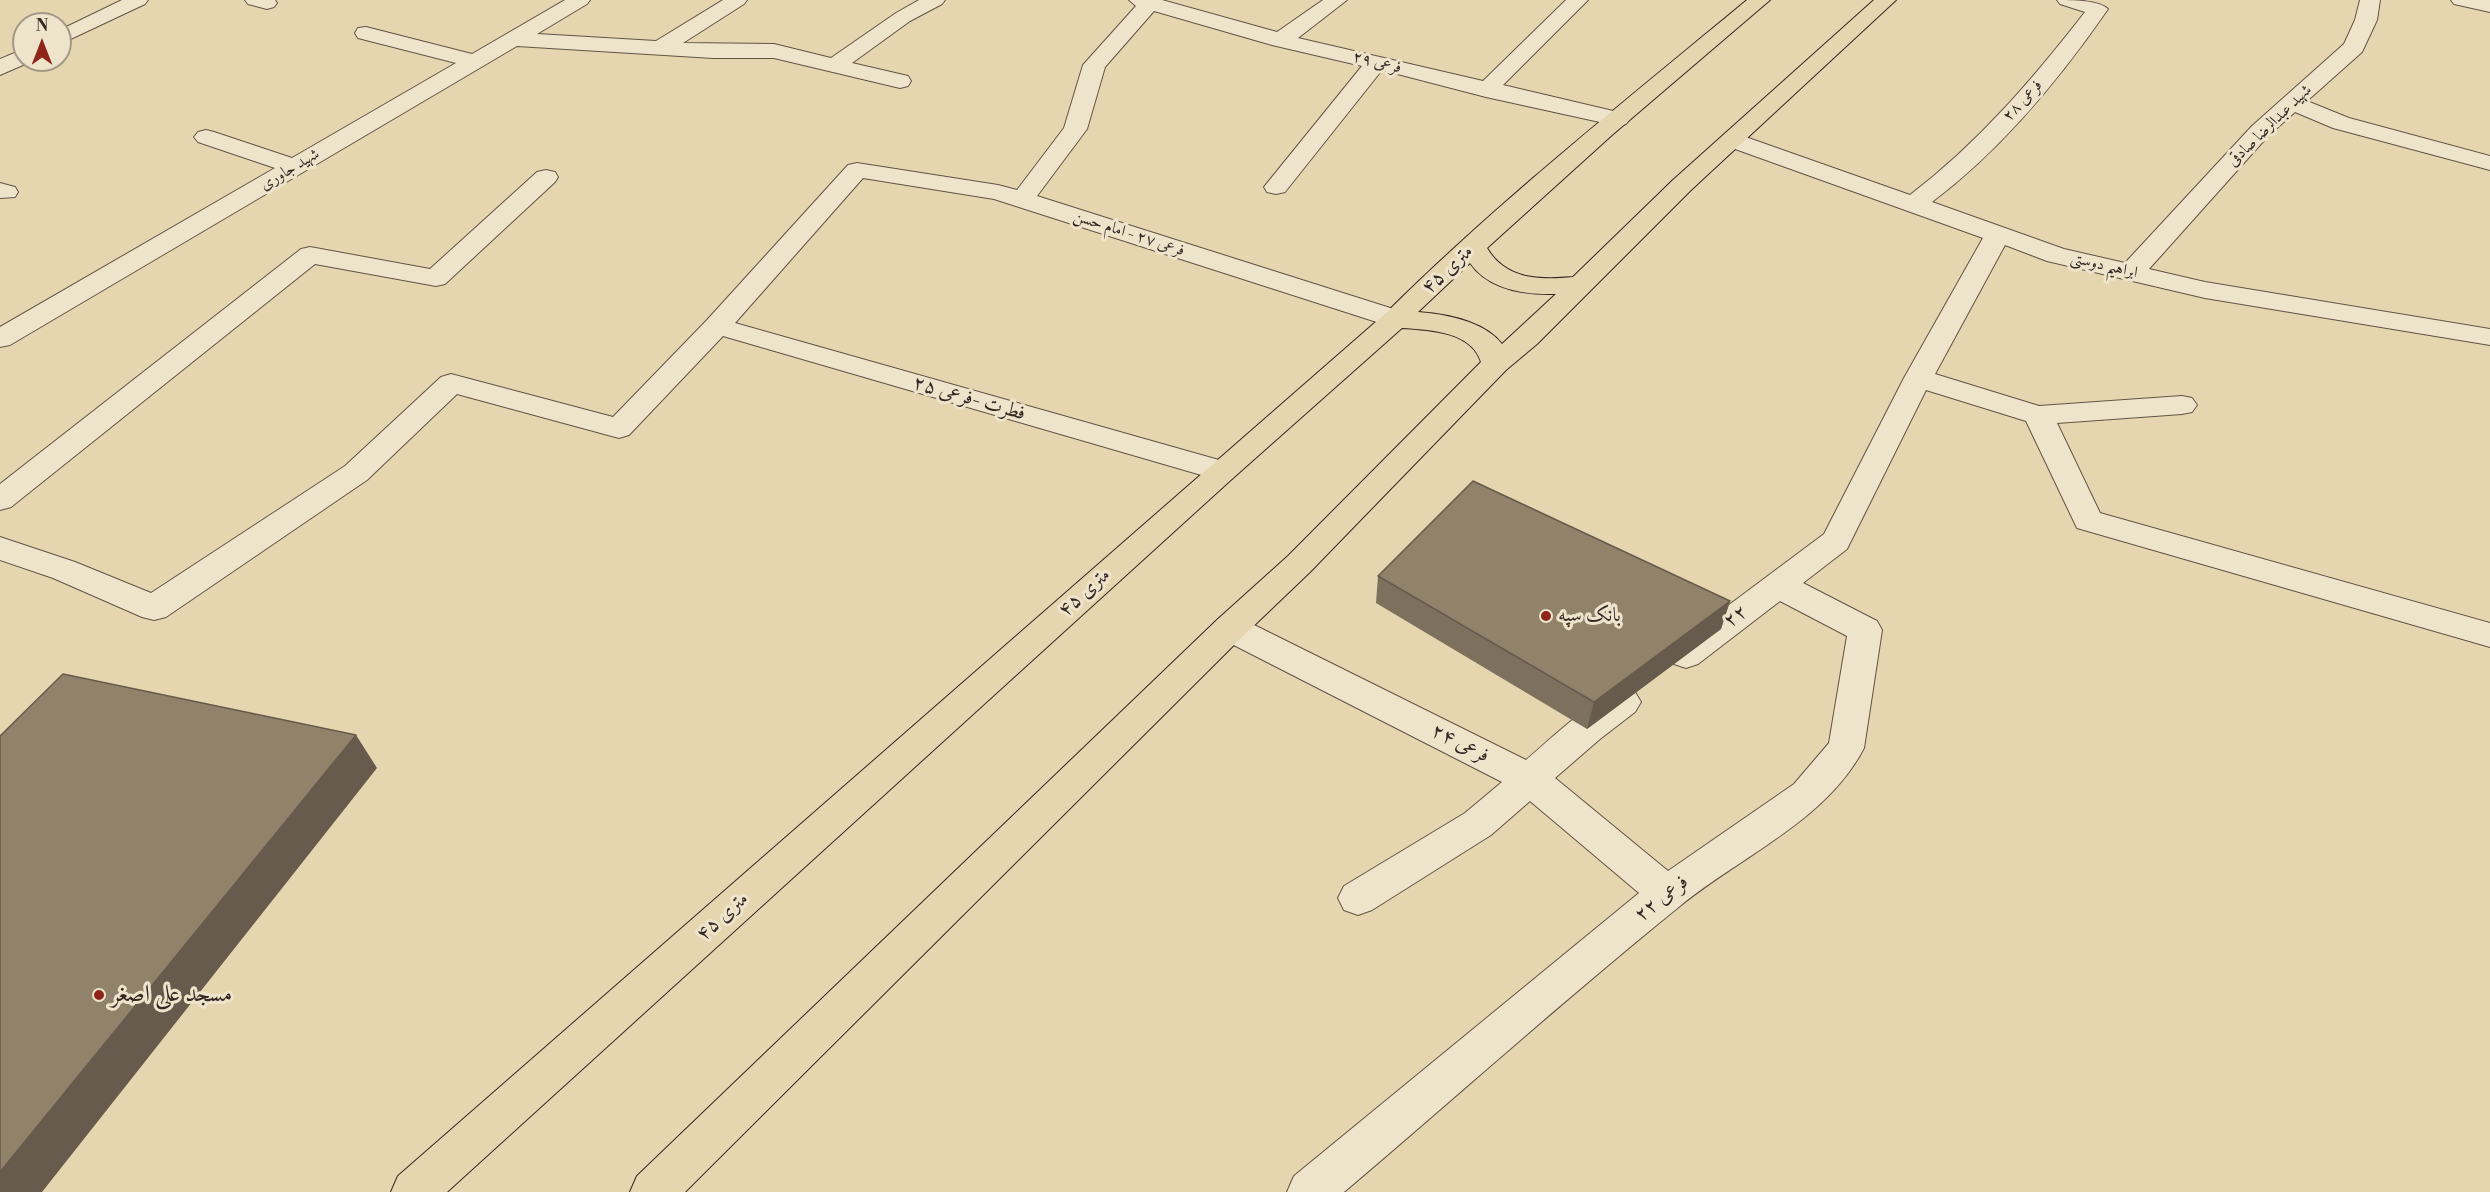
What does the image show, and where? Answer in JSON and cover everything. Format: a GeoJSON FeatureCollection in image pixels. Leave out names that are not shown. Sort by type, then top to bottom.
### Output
{"type":"FeatureCollection","features":[{"type":"Feature","properties":{"kind":"main road","name":"۴۵ متری"},"geometry":{"type":"LineString","coordinates":[[414,1192],[1222,471],[1396,319],[1617,119],[1760,0]]}},
{"type":"Feature","properties":{"kind":"main road"},"geometry":{"type":"LineString","coordinates":[[653,1192],[1230,628],[1299,564],[1496,364],[1682,185],[1886,0]]}},
{"type":"Feature","properties":{"kind":"main road"},"geometry":{"type":"LineString","coordinates":[[1473,247],[1479,260],[1488,270],[1515,283],[1546,287],[1580,285]]}},
{"type":"Feature","properties":{"kind":"main road"},"geometry":{"type":"LineString","coordinates":[[1396,319],[1436,322],[1464,330],[1490,346],[1496,364]]}},
{"type":"Feature","properties":{"kind":"street"},"geometry":{"type":"LineString","coordinates":[[72,32],[138,0]]}},
{"type":"Feature","properties":{"kind":"street","name":"شهید جاوری"},"geometry":{"type":"LineString","coordinates":[[0,339],[580,0]]}},
{"type":"Feature","properties":{"kind":"street"},"geometry":{"type":"LineString","coordinates":[[660,48],[737,0]]}},
{"type":"Feature","properties":{"kind":"street"},"geometry":{"type":"LineString","coordinates":[[835,65],[903,17],[935,0]]}},
{"type":"Feature","properties":{"kind":"street"},"geometry":{"type":"LineString","coordinates":[[1182,13],[1205,0]]}},
{"type":"Feature","properties":{"kind":"street"},"geometry":{"type":"LineString","coordinates":[[1280,40],[1336,0]]}},
{"type":"Feature","properties":{"kind":"street"},"geometry":{"type":"LineString","coordinates":[[1486,90],[1578,0]]}},
{"type":"Feature","properties":{"kind":"street","name":"فرعی ۲۸"},"geometry":{"type":"LineString","coordinates":[[1914,204],[1960,168],[2007,120],[2058,64],[2098,9],[2067,0]]}},
{"type":"Feature","properties":{"kind":"street","name":"شهید عبدالرضا صادقی"},"geometry":{"type":"LineString","coordinates":[[2131,273],[2260,131],[2354,47],[2366,20],[2370,0]]}},
{"type":"Feature","properties":{"kind":"street"},"geometry":{"type":"LineString","coordinates":[[2461,0],[2490,6]]}},
{"type":"Feature","properties":{"kind":"street"},"geometry":{"type":"LineString","coordinates":[[1022,200],[1075,129],[1094,65],[1144,2]]}},
{"type":"Feature","properties":{"kind":"street","name":"فرعی ۲۹"},"geometry":{"type":"LineString","coordinates":[[1144,2],[1280,40],[1617,119]]}},
{"type":"Feature","properties":{"kind":"street"},"geometry":{"type":"LineString","coordinates":[[366,33],[473,61]]}},
{"type":"Feature","properties":{"kind":"street"},"geometry":{"type":"LineString","coordinates":[[512,39],[660,48],[774,51],[900,81]]}},
{"type":"Feature","properties":{"kind":"street"},"geometry":{"type":"LineString","coordinates":[[1276,187],[1376,63]]}},
{"type":"Feature","properties":{"kind":"street"},"geometry":{"type":"LineString","coordinates":[[2293,103],[2341,123],[2490,164]]}},
{"type":"Feature","properties":{"kind":"street"},"geometry":{"type":"LineString","coordinates":[[206,137],[295,167]]}},
{"type":"Feature","properties":{"kind":"street","name":"ابراهیم دوستی"},"geometry":{"type":"LineString","coordinates":[[1732,140],[2056,255],[2205,290],[2490,336]]}},
{"type":"Feature","properties":{"kind":"street","name":"فرعی ۲۷ - امام حسن"},"geometry":{"type":"LineString","coordinates":[[717,326],[857,170],[998,192],[1396,319]]}},
{"type":"Feature","properties":{"kind":"street"},"geometry":{"type":"LineString","coordinates":[[0,500],[310,255],[436,278],[546,177]]}},
{"type":"Feature","properties":{"kind":"street","name":"۲۲"},"geometry":{"type":"LineString","coordinates":[[1358,898],[1478,824],[1587,729],[1836,541],[1918,378],[1998,234]]}},
{"type":"Feature","properties":{"kind":"street"},"geometry":{"type":"LineString","coordinates":[[0,548],[64,570],[154,608],[356,473],[451,383],[619,428],[717,326]]}},
{"type":"Feature","properties":{"kind":"street","name":"فطرت -فرعی ۲۵"},"geometry":{"type":"LineString","coordinates":[[717,326],[1222,471]]}},
{"type":"Feature","properties":{"kind":"street"},"geometry":{"type":"LineString","coordinates":[[1918,378],[2038,415],[2182,405]]}},
{"type":"Feature","properties":{"kind":"street"},"geometry":{"type":"LineString","coordinates":[[2038,415],[2088,520],[2490,635]]}},
{"type":"Feature","properties":{"kind":"street","name":"فرعی ۲۲"},"geometry":{"type":"LineString","coordinates":[[1310,1192],[1667,893],[1807,795],[1846,748],[1865,630],[1778,585]]}},
{"type":"Feature","properties":{"kind":"street","name":"فرعی ۲۴"},"geometry":{"type":"LineString","coordinates":[[1230,628],[1530,779],[1667,893]]}},
{"type":"Feature","properties":{"kind":"building","name":"بانک سپه"},"geometry":{"type":"Polygon","coordinates":[[[1473,481],[1730,601],[1594,702],[1378,576],[1473,481]]]}},
{"type":"Feature","properties":{"kind":"building","name":"مسجد علی اصغر"},"geometry":{"type":"Polygon","coordinates":[[[63,674],[356,735],[0,1172],[0,736],[63,674]]]}},
{"type":"Feature","properties":{"kind":"place","name":"بانک سپه"},"geometry":{"type":"Point","coordinates":[1546,616]}},
{"type":"Feature","properties":{"kind":"place","name":"مسجد علی اصغر"},"geometry":{"type":"Point","coordinates":[99,995]}}]}
